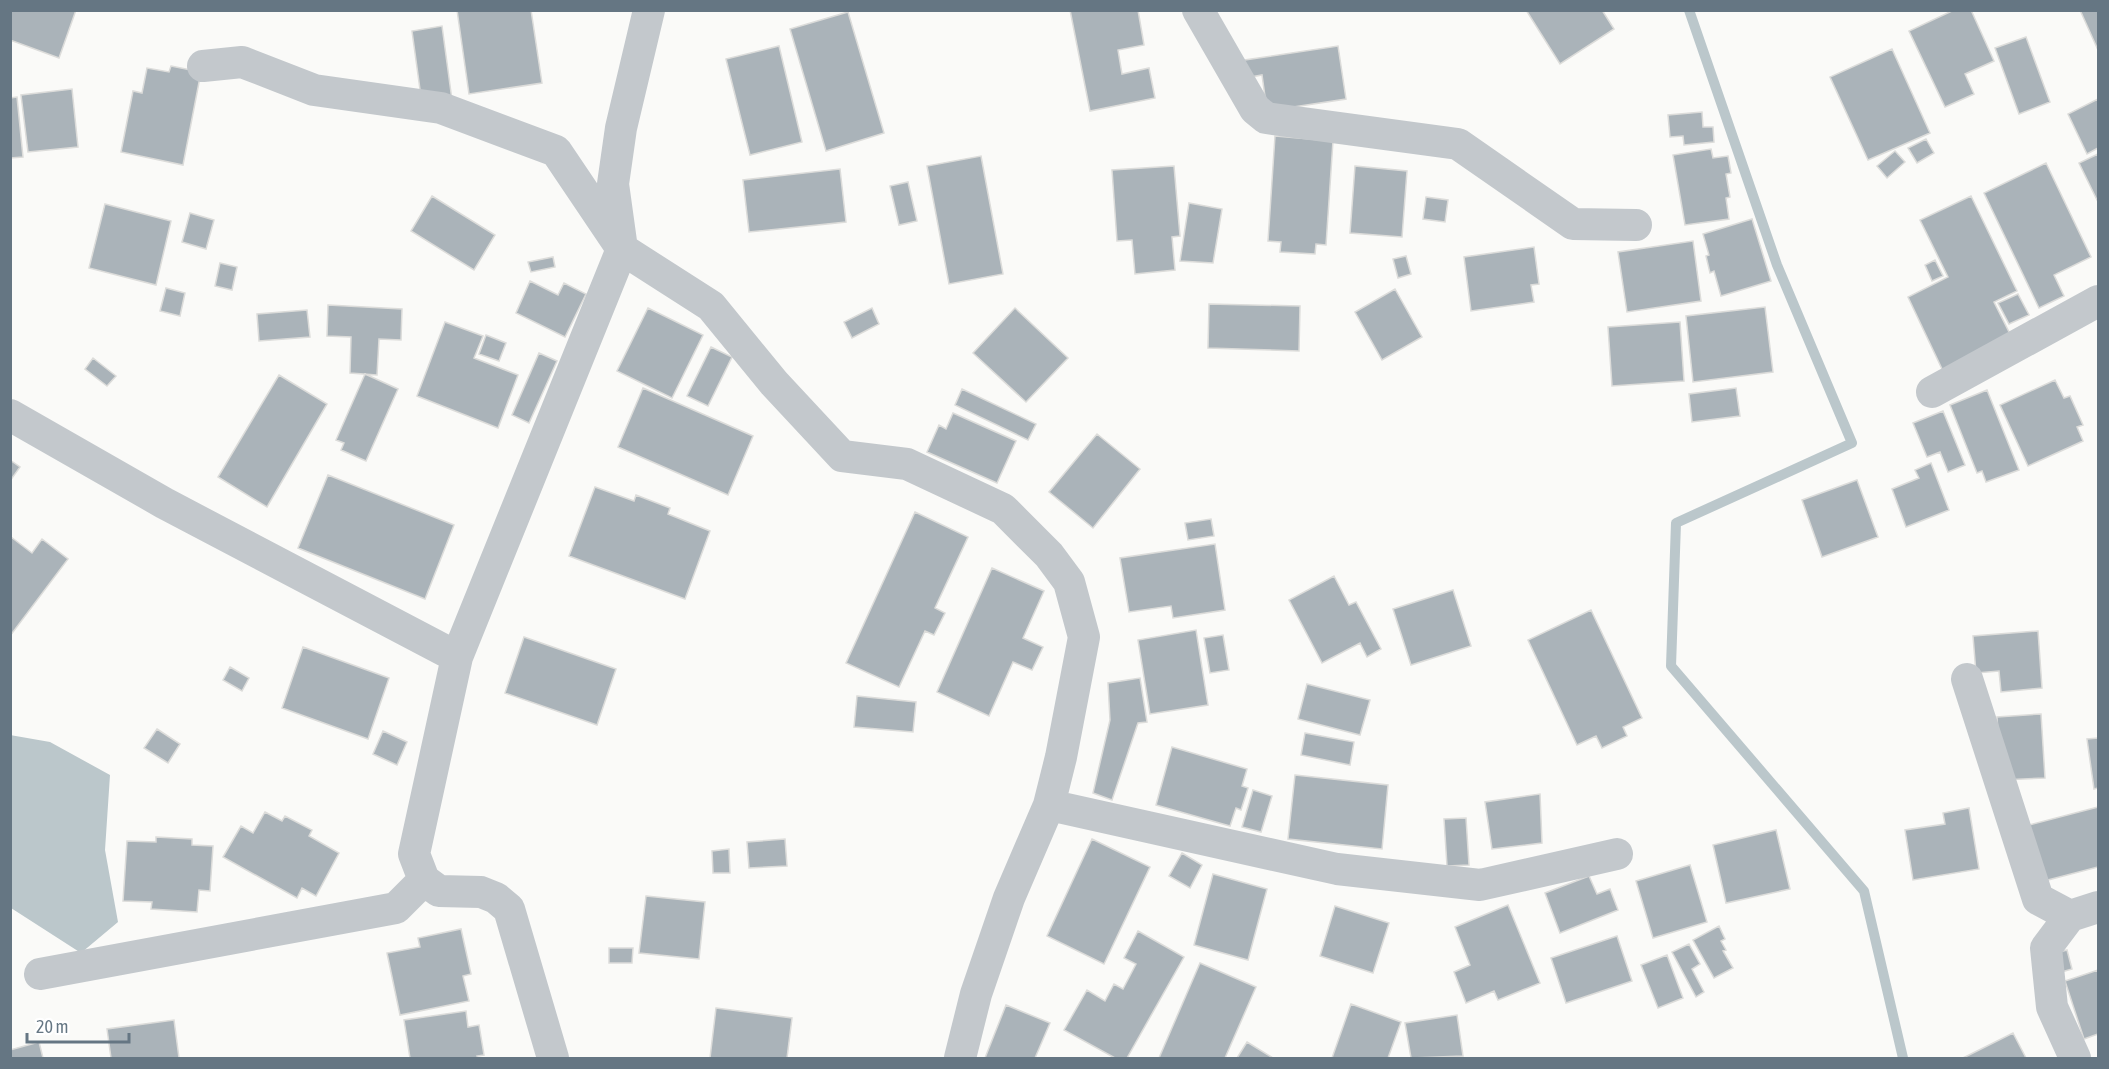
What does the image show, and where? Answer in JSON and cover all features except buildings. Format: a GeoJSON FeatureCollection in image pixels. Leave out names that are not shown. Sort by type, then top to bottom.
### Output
{"type":"FeatureCollection","features":[{"type":"Feature","properties":{"kind":"street"},"geometry":{"type":"LineString","coordinates":[[553,1059],[509,909],[496,898],[481,891],[439,891],[424,880],[414,855],[457,657],[622,249],[613,184],[621,128],[649,10]]}},
{"type":"Feature","properties":{"kind":"street"},"geometry":{"type":"LineString","coordinates":[[1198,10],[1255,110],[1266,118],[1458,144],[1573,224],[1636,225]]}},
{"type":"Feature","properties":{"kind":"street"},"geometry":{"type":"LineString","coordinates":[[203,66],[242,62],[314,90],[441,108],[556,151],[622,249],[711,306],[774,383],[842,456],[907,464],[1003,509],[1050,555],[1069,582],[1084,638],[1061,757],[1049,805],[998,930],[976,994],[960,1059]]}},
{"type":"Feature","properties":{"kind":"street"},"geometry":{"type":"LineString","coordinates":[[1932,392],[2098,301]]}},
{"type":"Feature","properties":{"kind":"street"},"geometry":{"type":"LineString","coordinates":[[10,416],[164,503],[457,657]]}},
{"type":"Feature","properties":{"kind":"street"},"geometry":{"type":"LineString","coordinates":[[1966,679],[2038,899],[2084,912]]}},
{"type":"Feature","properties":{"kind":"street"},"geometry":{"type":"LineString","coordinates":[[1049,805],[1337,868],[1480,885],[1617,854]]}},
{"type":"Feature","properties":{"kind":"street"},"geometry":{"type":"LineString","coordinates":[[40,974],[396,908],[424,880]]}},
{"type":"Feature","properties":{"kind":"street"},"geometry":{"type":"LineString","coordinates":[[2075,1059],[2052,1007],[2046,948],[2084,912]]}},
{"type":"Feature","properties":{"kind":"shaded area"},"geometry":{"type":"Polygon","coordinates":[[[10,735],[50,742],[110,775],[105,850],[118,922],[81,953],[11,908],[10,735]]]}},
{"type":"Feature","properties":{"kind":"waterway"},"geometry":{"type":"LineString","coordinates":[[1689,10],[1777,265],[1852,443],[1676,523],[1671,666],[1864,891],[1903,1058]]}}]}
